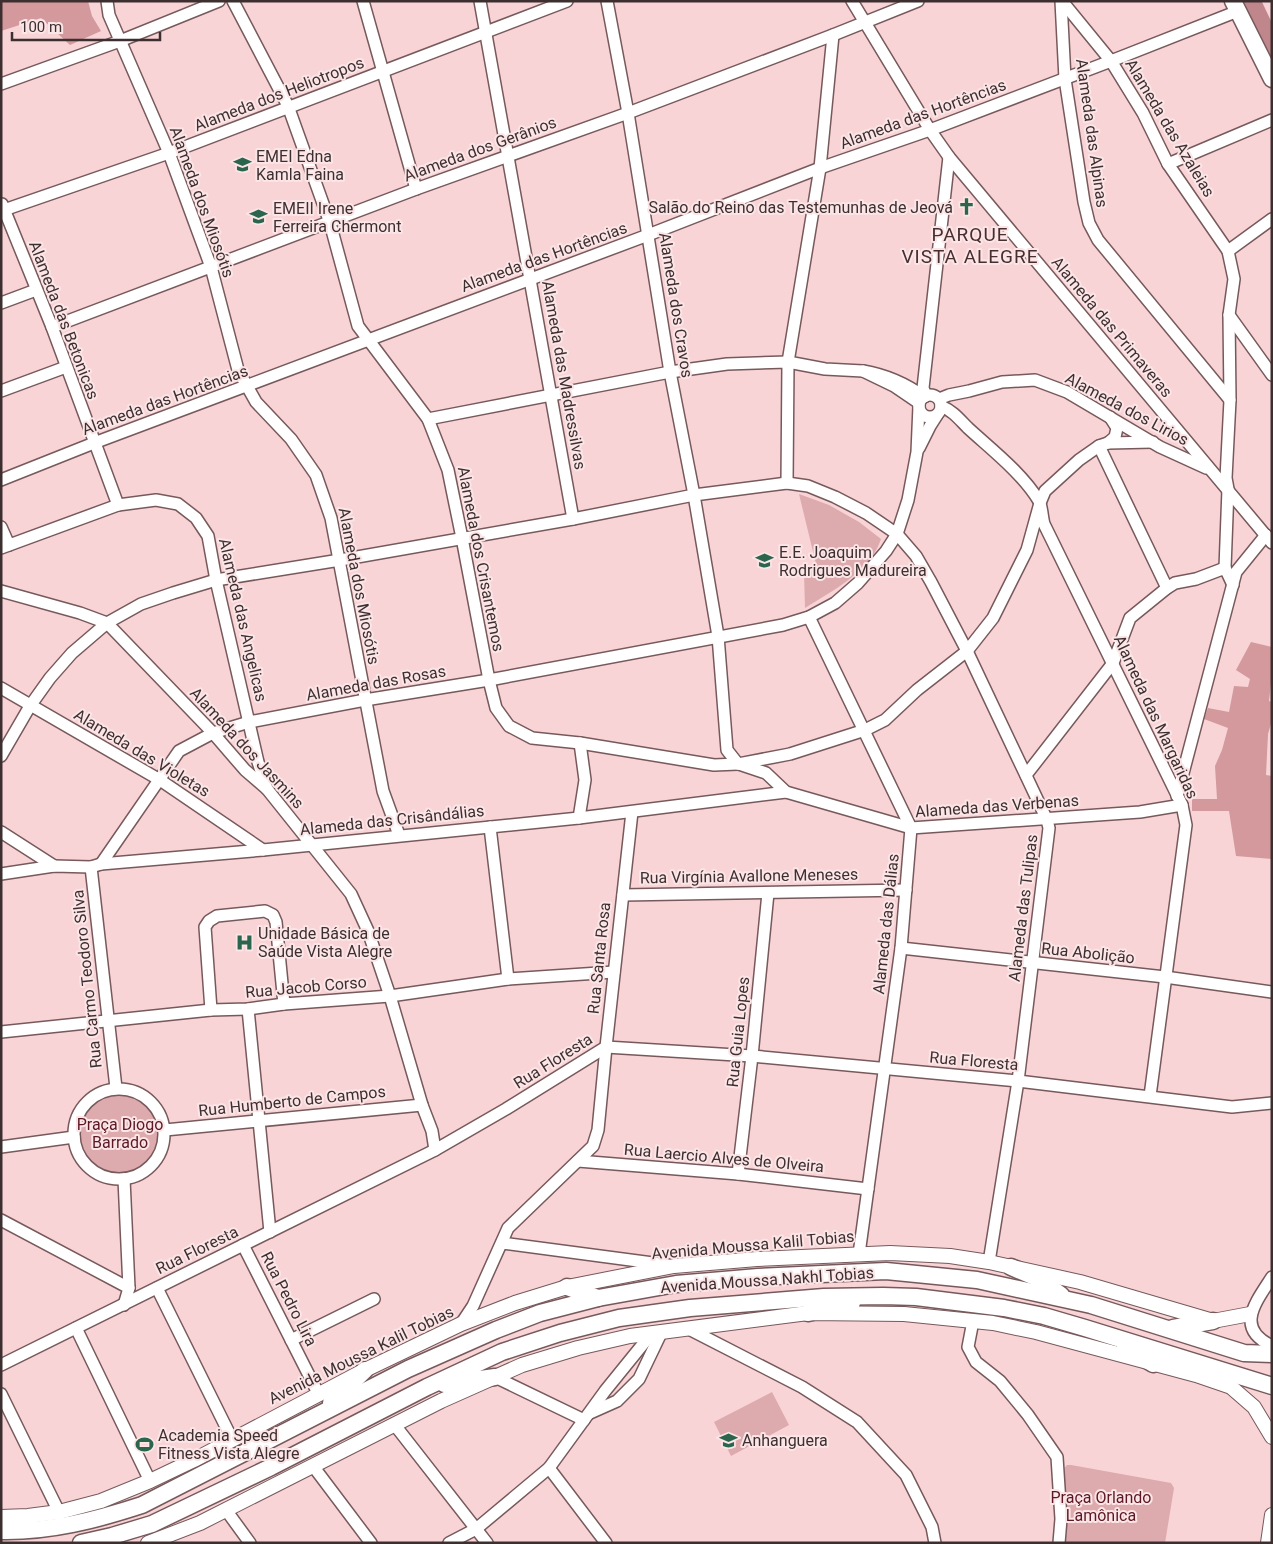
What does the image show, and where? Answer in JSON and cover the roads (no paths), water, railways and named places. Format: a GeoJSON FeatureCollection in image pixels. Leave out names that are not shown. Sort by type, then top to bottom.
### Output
{"type":"FeatureCollection","features":[{"type":"Feature","properties":{"kind":"main road"},"geometry":{"type":"LineString","coordinates":[[1235,6],[1272,79]]}},
{"type":"Feature","properties":{"kind":"main road"},"geometry":{"type":"LineString","coordinates":[[1011,1266],[1037,1278],[1067,1299],[1065,1310],[1059,1314],[1044,1316]]}},
{"type":"Feature","properties":{"kind":"main road","name":"Avenida Moussa Nakhl Tobias"},"geometry":{"type":"LineString","coordinates":[[6,1529],[63,1527],[134,1508],[408,1369],[496,1330],[540,1313],[598,1298],[676,1284],[758,1277],[886,1271],[977,1280],[1091,1305],[1244,1353],[1272,1354]]}},
{"type":"Feature","properties":{"kind":"main road"},"geometry":{"type":"LineString","coordinates":[[567,1287],[598,1298]]}},
{"type":"Feature","properties":{"kind":"main road"},"geometry":{"type":"LineString","coordinates":[[808,1313],[883,1296]]}},
{"type":"Feature","properties":{"kind":"main road","name":"Avenida Moussa Nakhl Tobias"},"geometry":{"type":"LineString","coordinates":[[81,1543],[152,1524],[271,1467],[427,1387],[502,1352],[560,1333],[619,1318],[711,1306],[824,1297],[916,1297],[994,1307],[1044,1316],[1272,1386]]}},
{"type":"Feature","properties":{"kind":"main road"},"geometry":{"type":"LineString","coordinates":[[1091,1305],[1083,1312],[1082,1319],[1086,1328],[1153,1364]]}},
{"type":"Feature","properties":{"kind":"main road"},"geometry":{"type":"LineString","coordinates":[[1171,1329],[1213,1321]]}},
{"type":"Feature","properties":{"kind":"main road"},"geometry":{"type":"LineString","coordinates":[[320,1413],[365,1370]]}},
{"type":"Feature","properties":{"kind":"main road"},"geometry":{"type":"LineString","coordinates":[[1196,1374],[1240,1376]]}},
{"type":"Feature","properties":{"kind":"main road"},"geometry":{"type":"LineString","coordinates":[[427,1387],[495,1377]]}},
{"type":"Feature","properties":{"kind":"main road"},"geometry":{"type":"LineString","coordinates":[[261,1444],[258,1457],[264,1465],[271,1467]]}},
{"type":"Feature","properties":{"kind":"main road"},"geometry":{"type":"LineString","coordinates":[[232,1459],[241,1466],[240,1482]]}},
{"type":"Feature","properties":{"kind":"street","name":"Alameda dos Miosótis"},"geometry":{"type":"LineString","coordinates":[[107,1],[109,15],[168,153],[211,267],[238,370],[256,402],[291,438],[316,475],[331,518],[340,560],[382,792],[399,835]]}},
{"type":"Feature","properties":{"kind":"street"},"geometry":{"type":"LineString","coordinates":[[1,84],[120,41],[219,1]]}},
{"type":"Feature","properties":{"kind":"street","name":"Alameda dos Crisantemos"},"geometry":{"type":"LineString","coordinates":[[233,1],[288,106],[330,222],[358,326],[428,418],[448,470],[496,708],[509,726],[532,738],[580,743],[714,765],[738,764]]}},
{"type":"Feature","properties":{"kind":"street"},"geometry":{"type":"LineString","coordinates":[[363,1],[416,190]]}},
{"type":"Feature","properties":{"kind":"street","name":"Alameda das Madressilvas"},"geometry":{"type":"LineString","coordinates":[[480,1],[550,395],[574,518]]}},
{"type":"Feature","properties":{"kind":"street","name":"Alameda dos Heliotropos"},"geometry":{"type":"LineString","coordinates":[[2,208],[168,153],[567,1]]}},
{"type":"Feature","properties":{"kind":"street","name":"Alameda dos Cravos"},"geometry":{"type":"LineString","coordinates":[[607,1],[628,113],[670,372],[694,495],[718,636]]}},
{"type":"Feature","properties":{"kind":"street","name":"Alameda das Primaveras"},"geometry":{"type":"LineString","coordinates":[[852,1],[930,130],[949,157],[1269,539]]}},
{"type":"Feature","properties":{"kind":"street","name":"Alameda dos Gerânios"},"geometry":{"type":"LineString","coordinates":[[52,327],[416,190],[628,113],[918,1]]}},
{"type":"Feature","properties":{"kind":"street","name":"Alameda das Azaleias"},"geometry":{"type":"LineString","coordinates":[[1062,1],[1111,61],[1142,113],[1168,164],[1228,251],[1234,279],[1229,315],[1230,400],[1226,478],[1228,489],[1225,568]]}},
{"type":"Feature","properties":{"kind":"street","name":"Alameda das Alpinas"},"geometry":{"type":"LineString","coordinates":[[1062,1],[1065,78],[1084,202],[1089,223],[1098,240],[1230,400]]}},
{"type":"Feature","properties":{"kind":"street","name":"Alameda das Hortências"},"geometry":{"type":"LineString","coordinates":[[1,480],[94,443],[648,236],[820,168],[930,130],[1111,61],[1235,6]]}},
{"type":"Feature","properties":{"kind":"street"},"geometry":{"type":"LineString","coordinates":[[787,483],[788,362],[820,168],[834,35]]}},
{"type":"Feature","properties":{"kind":"street"},"geometry":{"type":"LineString","coordinates":[[1168,164],[1272,120]]}},
{"type":"Feature","properties":{"kind":"street"},"geometry":{"type":"LineString","coordinates":[[917,452],[922,388],[949,157]]}},
{"type":"Feature","properties":{"kind":"street","name":"Alameda das Betonicas"},"geometry":{"type":"LineString","coordinates":[[2,208],[52,327],[118,505]]}},
{"type":"Feature","properties":{"kind":"street"},"geometry":{"type":"LineString","coordinates":[[1228,251],[1272,219]]}},
{"type":"Feature","properties":{"kind":"street"},"geometry":{"type":"LineString","coordinates":[[1,303],[36,290]]}},
{"type":"Feature","properties":{"kind":"street"},"geometry":{"type":"LineString","coordinates":[[1229,315],[1270,370]]}},
{"type":"Feature","properties":{"kind":"street","name":"Alameda das Margaridas"},"geometry":{"type":"LineString","coordinates":[[428,418],[670,372],[727,364],[788,362],[825,369],[880,374],[908,385],[922,400],[921,413],[927,417],[940,407]]}},
{"type":"Feature","properties":{"kind":"street"},"geometry":{"type":"LineString","coordinates":[[1,391],[66,367]]}},
{"type":"Feature","properties":{"kind":"street","name":"Alameda dos Lirios"},"geometry":{"type":"LineString","coordinates":[[940,407],[949,395],[1002,382],[1035,380],[1067,392],[1156,444],[1210,470]]}},
{"type":"Feature","properties":{"kind":"street","name":"Alameda das Margaridas"},"geometry":{"type":"LineString","coordinates":[[922,400],[931,395],[940,407],[950,410],[1020,478],[1040,503],[1044,524],[1180,801],[1186,825],[1150,1096]]}},
{"type":"Feature","properties":{"kind":"street"},"geometry":{"type":"LineString","coordinates":[[917,452],[940,407]]}},
{"type":"Feature","properties":{"kind":"street"},"geometry":{"type":"LineString","coordinates":[[718,636],[727,750],[738,764],[790,754],[865,730],[885,720],[917,690],[967,651],[993,618],[1028,550],[1045,491],[1079,460],[1115,437],[1116,428],[1110,416]]}},
{"type":"Feature","properties":{"kind":"street"},"geometry":{"type":"LineString","coordinates":[[1104,445],[1156,444],[1173,448],[1179,444],[1180,433]]}},
{"type":"Feature","properties":{"kind":"street"},"geometry":{"type":"LineString","coordinates":[[1104,445],[1166,588]]}},
{"type":"Feature","properties":{"kind":"street","name":"Alameda das Rosas"},"geometry":{"type":"LineString","coordinates":[[96,865],[160,780],[179,751],[212,733],[249,722],[366,700],[489,680],[782,625],[810,617],[835,603],[858,583],[886,551],[897,534],[908,500],[917,452]]}},
{"type":"Feature","properties":{"kind":"street","name":"Alameda das Tulipas"},"geometry":{"type":"LineString","coordinates":[[1,756],[30,706],[50,678],[72,653],[107,623],[141,604],[216,580],[340,560],[694,495],[787,483],[808,486],[835,497],[866,513],[897,534],[916,556],[967,651],[1049,828],[1034,964],[1018,1081],[989,1262]]}},
{"type":"Feature","properties":{"kind":"street","name":"Alameda das Angelicas"},"geometry":{"type":"LineString","coordinates":[[5,546],[118,505],[156,500],[178,504],[196,518],[208,536],[216,580],[258,762],[267,789]]}},
{"type":"Feature","properties":{"kind":"street"},"geometry":{"type":"LineString","coordinates":[[1,527],[5,546]]}},
{"type":"Feature","properties":{"kind":"street"},"geometry":{"type":"LineString","coordinates":[[1180,801],[1236,572],[1269,539]]}},
{"type":"Feature","properties":{"kind":"street"},"geometry":{"type":"LineString","coordinates":[[1026,775],[1113,663],[1130,618],[1166,588],[1175,583],[1225,568],[1233,585]]}},
{"type":"Feature","properties":{"kind":"street","name":"Alameda dos Jasmins"},"geometry":{"type":"LineString","coordinates":[[1,591],[80,613],[107,623],[245,770],[267,789],[351,894],[368,931],[390,996],[422,1105],[432,1131],[435,1150]]}},
{"type":"Feature","properties":{"kind":"street","name":"Alameda das Dálias"},"geometry":{"type":"LineString","coordinates":[[810,617],[911,828],[901,948],[859,1254]]}},
{"type":"Feature","properties":{"kind":"street","name":"Alameda das Violetas"},"geometry":{"type":"LineString","coordinates":[[1,688],[160,780],[263,850]]}},
{"type":"Feature","properties":{"kind":"street"},"geometry":{"type":"LineString","coordinates":[[579,818],[585,780],[580,743]]}},
{"type":"Feature","properties":{"kind":"street"},"geometry":{"type":"LineString","coordinates":[[245,770],[258,762]]}},
{"type":"Feature","properties":{"kind":"street","name":"Alameda das Verbenas"},"geometry":{"type":"LineString","coordinates":[[738,764],[766,773],[786,792],[911,828],[1140,812],[1180,801]]}},
{"type":"Feature","properties":{"kind":"street","name":"Alameda das Crisândálias"},"geometry":{"type":"LineString","coordinates":[[1,874],[54,866],[96,865],[263,850],[579,818],[786,792]]}},
{"type":"Feature","properties":{"kind":"street","name":"Rua Santa Rosa"},"geometry":{"type":"LineString","coordinates":[[461,1324],[473,1306],[508,1228],[593,1146],[598,1130],[632,812]]}},
{"type":"Feature","properties":{"kind":"street"},"geometry":{"type":"LineString","coordinates":[[490,827],[508,979]]}},
{"type":"Feature","properties":{"kind":"street"},"geometry":{"type":"LineString","coordinates":[[1,832],[54,866]]}},
{"type":"Feature","properties":{"kind":"street","name":"Rua Carmo Teodoro Silva"},"geometry":{"type":"LineString","coordinates":[[96,865],[108,1022],[116,1088]]}},
{"type":"Feature","properties":{"kind":"street","name":"Rua Virgínia Avallone Meneses"},"geometry":{"type":"LineString","coordinates":[[623,894],[906,890]]}},
{"type":"Feature","properties":{"kind":"street","name":"Rua Guia Lopes"},"geometry":{"type":"LineString","coordinates":[[738,1174],[768,893]]}},
{"type":"Feature","properties":{"kind":"street"},"geometry":{"type":"LineString","coordinates":[[212,1010],[205,927],[209,921],[217,916],[265,911],[273,915],[276,922],[284,1004]]}},
{"type":"Feature","properties":{"kind":"street","name":"Rua Abolição"},"geometry":{"type":"LineString","coordinates":[[901,948],[1165,977],[1272,992]]}},
{"type":"Feature","properties":{"kind":"street","name":"Rua Jacob Corso"},"geometry":{"type":"LineString","coordinates":[[1,1032],[212,1010],[248,1009],[284,1004],[390,996],[508,979],[614,972]]}},
{"type":"Feature","properties":{"kind":"street"},"geometry":{"type":"LineString","coordinates":[[248,1009],[270,1232]]}},
{"type":"Feature","properties":{"kind":"street","name":"Rua Floresta"},"geometry":{"type":"LineString","coordinates":[[1,1365],[435,1150],[506,1109],[606,1047],[752,1056],[1018,1081],[1232,1107],[1272,1103]]}},
{"type":"Feature","properties":{"kind":"street"},"geometry":{"type":"LineString","coordinates":[[116,1088],[130,1089],[143,1095],[154,1104],[161,1116],[165,1130],[164,1144],[158,1157],[149,1168],[137,1176],[124,1179],[109,1178],[96,1173],[85,1164],[78,1151],[74,1137],[75,1123],[81,1110],[90,1099],[102,1092],[116,1088]]}},
{"type":"Feature","properties":{"kind":"street","name":"Rua Humberto de Campos"},"geometry":{"type":"LineString","coordinates":[[165,1130],[422,1105]]}},
{"type":"Feature","properties":{"kind":"street"},"geometry":{"type":"LineString","coordinates":[[1,1147],[74,1137]]}},
{"type":"Feature","properties":{"kind":"street","name":"Rua Laercio Alves de Olveira"},"geometry":{"type":"LineString","coordinates":[[578,1161],[738,1174],[868,1189]]}},
{"type":"Feature","properties":{"kind":"street"},"geometry":{"type":"LineString","coordinates":[[124,1179],[129,1288],[124,1304]]}},
{"type":"Feature","properties":{"kind":"street"},"geometry":{"type":"LineString","coordinates":[[1,1220],[129,1288]]}},
{"type":"Feature","properties":{"kind":"street"},"geometry":{"type":"LineString","coordinates":[[502,1242],[674,1266]]}},
{"type":"Feature","properties":{"kind":"street","name":"Rua Pedro Lira"},"geometry":{"type":"LineString","coordinates":[[243,1245],[319,1395]]}},
{"type":"Feature","properties":{"kind":"street","name":"Avenida Moussa Kalil Tobias"},"geometry":{"type":"LineString","coordinates":[[1,1516],[28,1516],[59,1512],[101,1501],[150,1481],[365,1370],[461,1324],[516,1303],[567,1287],[674,1266],[757,1259],[859,1254],[899,1253],[950,1256],[1011,1266],[1080,1282],[1213,1321],[1250,1314]]}},
{"type":"Feature","properties":{"kind":"street"},"geometry":{"type":"LineString","coordinates":[[1272,1277],[1250,1314],[1250,1326],[1262,1342],[1272,1346]]}},
{"type":"Feature","properties":{"kind":"street"},"geometry":{"type":"LineString","coordinates":[[158,1288],[232,1439]]}},
{"type":"Feature","properties":{"kind":"street"},"geometry":{"type":"LineString","coordinates":[[291,1340],[374,1299]]}},
{"type":"Feature","properties":{"kind":"street"},"geometry":{"type":"LineString","coordinates":[[148,1543],[200,1523],[394,1424],[522,1365],[578,1348],[630,1336],[808,1313],[904,1314],[973,1321],[1036,1332],[1196,1374],[1231,1387],[1254,1407],[1272,1437]]}},
{"type":"Feature","properties":{"kind":"street"},"geometry":{"type":"LineString","coordinates":[[973,1321],[968,1347],[976,1362],[1000,1381],[1028,1415],[1057,1457],[1061,1519],[1059,1543]]}},
{"type":"Feature","properties":{"kind":"street"},"geometry":{"type":"LineString","coordinates":[[76,1328],[150,1481]]}},
{"type":"Feature","properties":{"kind":"street"},"geometry":{"type":"LineString","coordinates":[[687,1328],[802,1387],[857,1422],[906,1475],[932,1527],[935,1543]]}},
{"type":"Feature","properties":{"kind":"street"},"geometry":{"type":"LineString","coordinates":[[449,1543],[476,1529],[550,1468],[586,1417],[657,1332]]}},
{"type":"Feature","properties":{"kind":"street"},"geometry":{"type":"LineString","coordinates":[[586,1417],[617,1401],[639,1379],[657,1332]]}},
{"type":"Feature","properties":{"kind":"street"},"geometry":{"type":"LineString","coordinates":[[495,1377],[586,1417]]}},
{"type":"Feature","properties":{"kind":"street"},"geometry":{"type":"LineString","coordinates":[[1,1394],[59,1512]]}},
{"type":"Feature","properties":{"kind":"street"},"geometry":{"type":"LineString","coordinates":[[394,1424],[487,1543]]}},
{"type":"Feature","properties":{"kind":"street"},"geometry":{"type":"LineString","coordinates":[[312,1466],[371,1543]]}},
{"type":"Feature","properties":{"kind":"street"},"geometry":{"type":"LineString","coordinates":[[550,1468],[606,1543]]}},
{"type":"Feature","properties":{"kind":"street"},"geometry":{"type":"LineString","coordinates":[[226,1510],[250,1543]]}},
{"type":"Feature","properties":{"kind":"street"},"geometry":{"type":"LineString","coordinates":[[1268,1543],[1272,1515]]}},
{"type":"Feature","properties":{"kind":"place","name":"EMEI Edna Kamla Faina"},"geometry":{"type":"Point","coordinates":[242,165]}},
{"type":"Feature","properties":{"kind":"place","name":"Salão do Reino das Testemunhas de Jeová"},"geometry":{"type":"Point","coordinates":[967,207]}},
{"type":"Feature","properties":{"kind":"place","name":"EMEII Irene Ferreira Chermont"},"geometry":{"type":"Point","coordinates":[259,217]}},
{"type":"Feature","properties":{"kind":"place","name":"E.E. Joaquim Rodrigues Madureira"},"geometry":{"type":"Point","coordinates":[765,561]}},
{"type":"Feature","properties":{"kind":"place","name":"Unidade Básica de Saúde Vista Alegre"},"geometry":{"type":"Point","coordinates":[244,942]}},
{"type":"Feature","properties":{"kind":"place","name":"Anhanguera"},"geometry":{"type":"Point","coordinates":[728,1440]}},
{"type":"Feature","properties":{"kind":"place","name":"Academia Speed Fitness Vista Alegre"},"geometry":{"type":"Point","coordinates":[144,1444]}},
{"type":"Feature","properties":{"kind":"district","name":"PARQUE VISTA ALEGRE"},"geometry":{"type":"Point","coordinates":[970,245]}},
{"type":"Feature","properties":{"kind":"park label","name":"Praça Diogo Barrado"},"geometry":{"type":"Point","coordinates":[120,1133]}},
{"type":"Feature","properties":{"kind":"park label","name":"Praça Orlando Lamônica"},"geometry":{"type":"Point","coordinates":[1101,1506]}}]}
